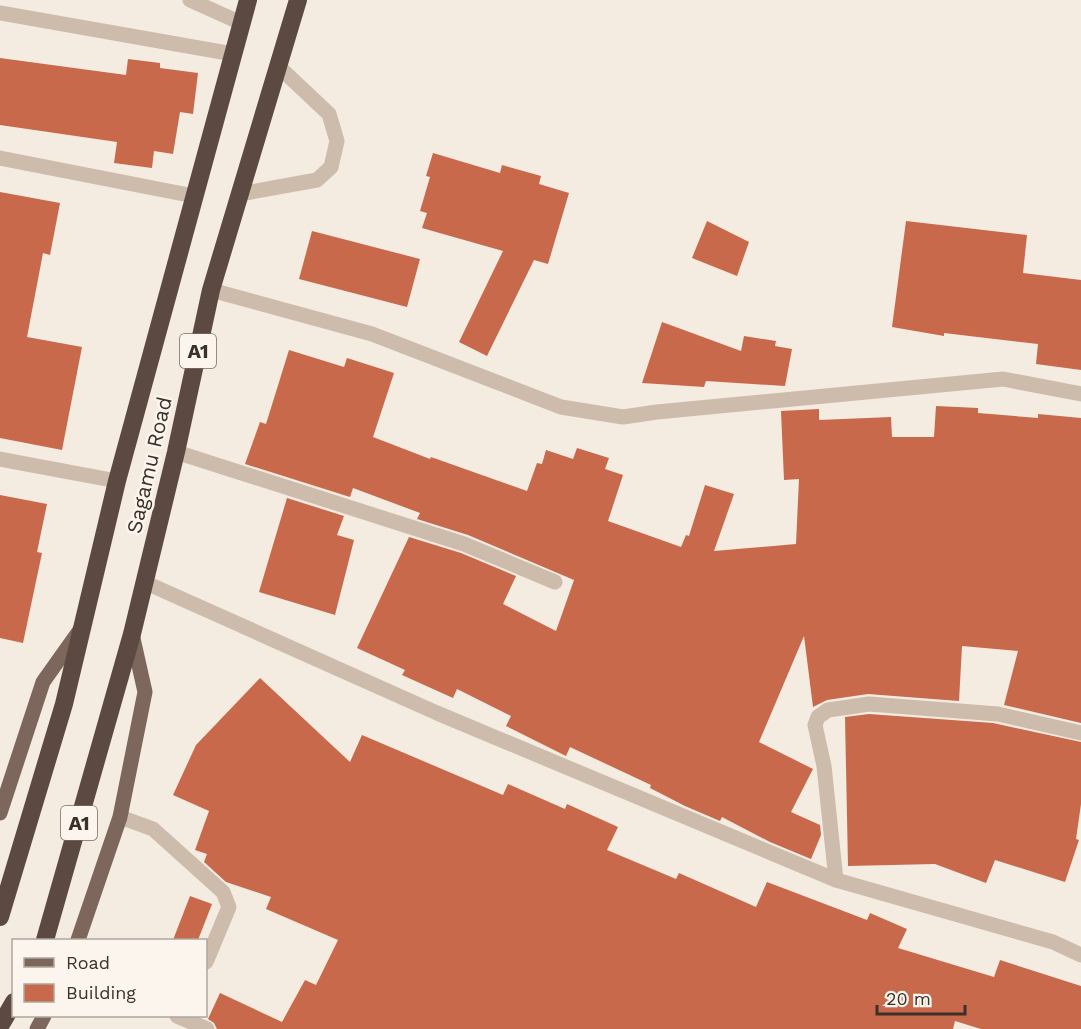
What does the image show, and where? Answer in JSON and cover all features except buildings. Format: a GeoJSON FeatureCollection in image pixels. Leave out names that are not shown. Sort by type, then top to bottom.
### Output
{"type":"FeatureCollection","features":[{"type":"Feature","properties":{"kind":"highway","name":"Sagamu Road"},"geometry":{"type":"LineString","coordinates":[[0,917],[64,704],[117,480],[248,0]]}},
{"type":"Feature","properties":{"kind":"highway","name":"Sagamu Road"},"geometry":{"type":"LineString","coordinates":[[45,939],[132,634],[212,290],[298,0]]}},
{"type":"Feature","properties":{"kind":"highway"},"geometry":{"type":"LineString","coordinates":[[0,1026],[12,1005]]}},
{"type":"Feature","properties":{"kind":"main road"},"geometry":{"type":"LineString","coordinates":[[0,813],[43,682],[82,627]]}},
{"type":"Feature","properties":{"kind":"main road"},"geometry":{"type":"LineString","coordinates":[[78,939],[120,817],[145,692],[132,634]]}},
{"type":"Feature","properties":{"kind":"street"},"geometry":{"type":"LineString","coordinates":[[190,0],[241,23]]}},
{"type":"Feature","properties":{"kind":"street"},"geometry":{"type":"LineString","coordinates":[[0,13],[233,54]]}},
{"type":"Feature","properties":{"kind":"street"},"geometry":{"type":"LineString","coordinates":[[240,194],[317,180],[331,167],[337,141],[329,114],[278,66]]}},
{"type":"Feature","properties":{"kind":"street"},"geometry":{"type":"LineString","coordinates":[[0,158],[195,196]]}},
{"type":"Feature","properties":{"kind":"street"},"geometry":{"type":"LineString","coordinates":[[212,290],[372,334],[561,407],[623,417],[1003,379],[1081,394]]}},
{"type":"Feature","properties":{"kind":"street"},"geometry":{"type":"LineString","coordinates":[[176,452],[464,544],[555,582]]}},
{"type":"Feature","properties":{"kind":"street"},"geometry":{"type":"LineString","coordinates":[[0,459],[117,480]]}},
{"type":"Feature","properties":{"kind":"street"},"geometry":{"type":"LineString","coordinates":[[144,582],[437,713],[836,880],[1053,942],[1081,955]]}},
{"type":"Feature","properties":{"kind":"street"},"geometry":{"type":"LineString","coordinates":[[836,880],[824,766],[815,725],[818,717],[828,710],[869,704],[998,714],[1081,733]]}},
{"type":"Feature","properties":{"kind":"street"},"geometry":{"type":"LineString","coordinates":[[120,817],[153,829],[223,892],[229,906],[207,960]]}},
{"type":"Feature","properties":{"kind":"street"},"geometry":{"type":"LineString","coordinates":[[181,1017],[207,1029]]}}]}
